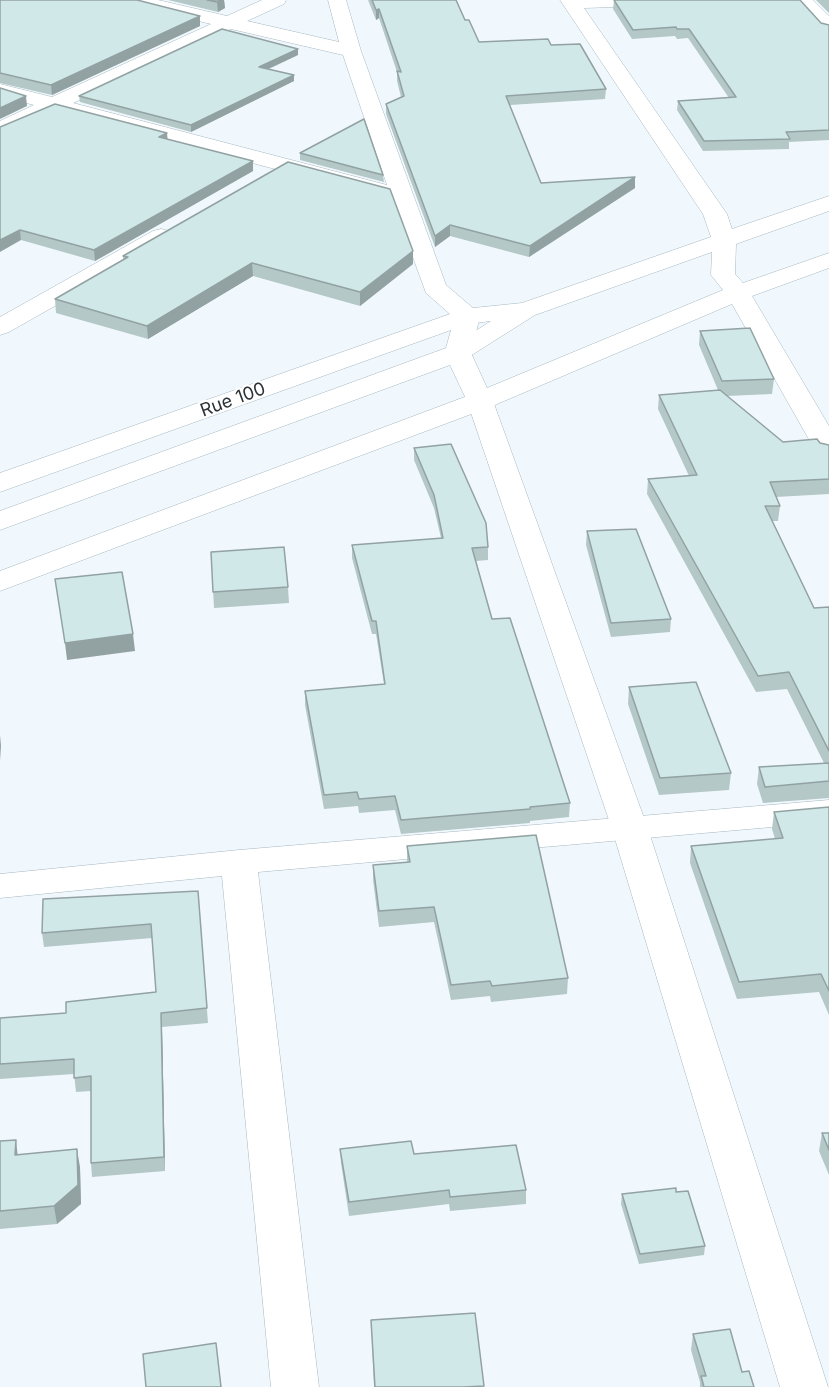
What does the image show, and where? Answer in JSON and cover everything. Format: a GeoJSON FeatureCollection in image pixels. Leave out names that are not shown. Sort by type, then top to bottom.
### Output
{"type":"FeatureCollection","features":[{"type":"Feature","properties":{"kind":"street"},"geometry":{"type":"LineString","coordinates":[[134,0],[351,51]]}},
{"type":"Feature","properties":{"kind":"street"},"geometry":{"type":"LineString","coordinates":[[0,129],[277,0]]}},
{"type":"Feature","properties":{"kind":"street"},"geometry":{"type":"LineString","coordinates":[[337,0],[351,51],[400,195],[435,288],[467,316],[458,352],[480,401],[630,830],[804,1387]]}},
{"type":"Feature","properties":{"kind":"street"},"geometry":{"type":"LineString","coordinates":[[570,2],[646,0]]}},
{"type":"Feature","properties":{"kind":"street"},"geometry":{"type":"LineString","coordinates":[[803,0],[829,27]]}},
{"type":"Feature","properties":{"kind":"street"},"geometry":{"type":"LineString","coordinates":[[570,2],[715,214],[724,240],[723,275],[738,293],[829,450]]}},
{"type":"Feature","properties":{"kind":"street"},"geometry":{"type":"LineString","coordinates":[[0,90],[400,195]]}},
{"type":"Feature","properties":{"kind":"street"},"geometry":{"type":"LineString","coordinates":[[254,182],[285,165]]}},
{"type":"Feature","properties":{"kind":"street"},"geometry":{"type":"LineString","coordinates":[[0,520],[458,352],[526,310],[829,203]]}},
{"type":"Feature","properties":{"kind":"street"},"geometry":{"type":"LineString","coordinates":[[0,327],[183,223]]}},
{"type":"Feature","properties":{"kind":"street"},"geometry":{"type":"LineString","coordinates":[[0,582],[480,401],[738,293],[829,260]]}},
{"type":"Feature","properties":{"kind":"street","name":"Rue 100"},"geometry":{"type":"LineString","coordinates":[[0,483],[467,316],[526,310]]}},
{"type":"Feature","properties":{"kind":"street"},"geometry":{"type":"LineString","coordinates":[[0,886],[239,862],[829,811]]}},
{"type":"Feature","properties":{"kind":"street"},"geometry":{"type":"LineString","coordinates":[[239,862],[295,1387]]}},
{"type":"Feature","properties":{"kind":"building"},"geometry":{"type":"Polygon","coordinates":[[[0,0],[137,0],[200,16],[51,85],[0,73],[0,0]]]}},
{"type":"Feature","properties":{"kind":"building"},"geometry":{"type":"Polygon","coordinates":[[[372,0],[456,0],[479,42],[548,39],[551,45],[580,44],[606,89],[506,96],[541,183],[635,177],[530,246],[450,225],[435,236],[386,104],[404,96],[397,71],[401,72],[379,9],[376,10],[372,0]]]}},
{"type":"Feature","properties":{"kind":"building"},"geometry":{"type":"Polygon","coordinates":[[[614,0],[800,0],[821,23],[829,25],[829,130],[786,132],[790,139],[704,141],[678,101],[736,97],[689,29],[677,29],[676,27],[633,30],[614,0]]]}},
{"type":"Feature","properties":{"kind":"building"},"geometry":{"type":"Polygon","coordinates":[[[222,29],[298,49],[259,67],[294,75],[191,125],[79,96],[222,29]]]}},
{"type":"Feature","properties":{"kind":"building"},"geometry":{"type":"Polygon","coordinates":[[[0,88],[26,96],[0,108],[0,88]]]}},
{"type":"Feature","properties":{"kind":"building"},"geometry":{"type":"Polygon","coordinates":[[[55,104],[167,133],[159,137],[253,161],[94,250],[20,230],[0,240],[0,127],[55,104]]]}},
{"type":"Feature","properties":{"kind":"building"},"geometry":{"type":"Polygon","coordinates":[[[364,119],[383,175],[300,153],[364,119]]]}},
{"type":"Feature","properties":{"kind":"building"},"geometry":{"type":"Polygon","coordinates":[[[288,162],[390,189],[413,251],[360,292],[252,263],[147,326],[55,299],[128,257],[123,256],[288,162]]]}},
{"type":"Feature","properties":{"kind":"building"},"geometry":{"type":"Polygon","coordinates":[[[750,328],[774,379],[722,381],[700,331],[750,328]]]}},
{"type":"Feature","properties":{"kind":"building"},"geometry":{"type":"Polygon","coordinates":[[[720,390],[783,442],[817,439],[820,443],[829,445],[829,479],[770,482],[780,506],[765,506],[814,608],[829,607],[829,751],[789,672],[758,676],[648,479],[697,475],[659,395],[720,390]]]}},
{"type":"Feature","properties":{"kind":"building"},"geometry":{"type":"Polygon","coordinates":[[[451,444],[486,523],[488,547],[472,548],[492,619],[510,618],[570,803],[530,807],[530,809],[401,820],[395,796],[359,799],[357,792],[324,795],[305,691],[385,684],[376,621],[372,621],[352,545],[443,538],[434,495],[414,448],[451,444]]]}},
{"type":"Feature","properties":{"kind":"building"},"geometry":{"type":"Polygon","coordinates":[[[636,529],[671,619],[611,623],[587,531],[636,529]]]}},
{"type":"Feature","properties":{"kind":"building"},"geometry":{"type":"Polygon","coordinates":[[[284,547],[288,587],[213,592],[211,552],[284,547]]]}},
{"type":"Feature","properties":{"kind":"building"},"geometry":{"type":"Polygon","coordinates":[[[122,572],[133,634],[65,643],[55,579],[122,572]]]}},
{"type":"Feature","properties":{"kind":"building"},"geometry":{"type":"Polygon","coordinates":[[[696,682],[731,773],[660,778],[629,687],[696,682]]]}},
{"type":"Feature","properties":{"kind":"building"},"geometry":{"type":"Polygon","coordinates":[[[829,763],[829,781],[765,787],[759,767],[829,763]]]}},
{"type":"Feature","properties":{"kind":"building"},"geometry":{"type":"Polygon","coordinates":[[[829,807],[829,991],[821,974],[739,982],[691,846],[783,838],[774,812],[829,807]]]}},
{"type":"Feature","properties":{"kind":"building"},"geometry":{"type":"Polygon","coordinates":[[[536,835],[568,978],[492,986],[490,981],[451,985],[434,907],[379,911],[373,865],[410,862],[407,846],[536,835]]]}},
{"type":"Feature","properties":{"kind":"building"},"geometry":{"type":"Polygon","coordinates":[[[198,891],[207,1008],[161,1013],[164,1157],[91,1163],[91,1076],[74,1078],[74,1059],[0,1064],[0,1018],[66,1013],[66,1002],[156,992],[151,924],[42,933],[43,899],[198,891]]]}},
{"type":"Feature","properties":{"kind":"building"},"geometry":{"type":"Polygon","coordinates":[[[822,1133],[829,1133],[829,1150],[822,1133]]]}},
{"type":"Feature","properties":{"kind":"building"},"geometry":{"type":"Polygon","coordinates":[[[16,1140],[15,1155],[77,1149],[78,1185],[54,1206],[0,1211],[0,1141],[16,1140]]]}},
{"type":"Feature","properties":{"kind":"building"},"geometry":{"type":"Polygon","coordinates":[[[411,1141],[414,1154],[516,1145],[526,1190],[450,1197],[449,1190],[349,1202],[340,1149],[411,1141]]]}},
{"type":"Feature","properties":{"kind":"building"},"geometry":{"type":"Polygon","coordinates":[[[676,1188],[676,1192],[688,1191],[705,1246],[640,1254],[622,1194],[676,1188]]]}},
{"type":"Feature","properties":{"kind":"building"},"geometry":{"type":"Polygon","coordinates":[[[475,1313],[484,1386],[375,1387],[371,1320],[475,1313]]]}},
{"type":"Feature","properties":{"kind":"building"},"geometry":{"type":"Polygon","coordinates":[[[730,1329],[742,1372],[749,1371],[754,1387],[704,1387],[701,1376],[706,1376],[693,1334],[730,1329]]]}},
{"type":"Feature","properties":{"kind":"building"},"geometry":{"type":"Polygon","coordinates":[[[216,1343],[221,1387],[146,1387],[143,1354],[216,1343]]]}}]}
